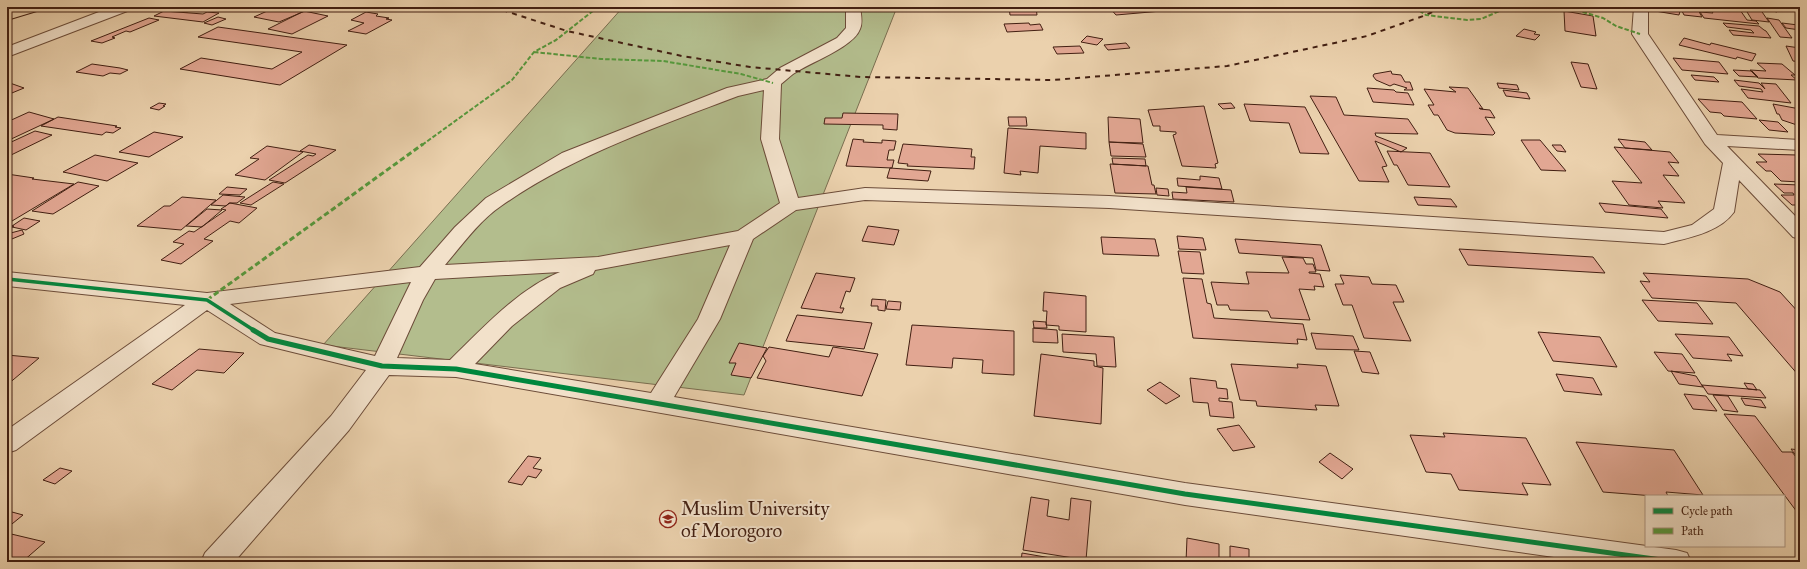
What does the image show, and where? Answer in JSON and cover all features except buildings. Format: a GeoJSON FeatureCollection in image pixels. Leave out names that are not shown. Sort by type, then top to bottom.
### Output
{"type":"FeatureCollection","features":[{"type":"Feature","properties":{"kind":"highway"},"geometry":{"type":"LineString","coordinates":[[7,16],[35,7]]}},
{"type":"Feature","properties":{"kind":"street"},"geometry":{"type":"LineString","coordinates":[[7,52],[125,7]]}},
{"type":"Feature","properties":{"kind":"street"},"geometry":{"type":"LineString","coordinates":[[216,562],[340,423],[382,366],[412,300],[428,273],[462,231],[493,202],[569,157],[662,118],[733,92],[773,82],[791,67],[842,41],[853,29],[853,7]]}},
{"type":"Feature","properties":{"kind":"street"},"geometry":{"type":"LineString","coordinates":[[1641,7],[1640,34],[1711,140],[1800,233]]}},
{"type":"Feature","properties":{"kind":"street"},"geometry":{"type":"LineString","coordinates":[[773,82],[770,139],[790,205]]}},
{"type":"Feature","properties":{"kind":"street"},"geometry":{"type":"LineString","coordinates":[[1711,140],[1800,145]]}},
{"type":"Feature","properties":{"kind":"street"},"geometry":{"type":"LineString","coordinates":[[7,279],[207,300],[428,273],[598,262],[744,236],[790,205],[865,194],[1101,201],[1664,238],[1699,229],[1724,212],[1732,163]]}},
{"type":"Feature","properties":{"kind":"street"},"geometry":{"type":"LineString","coordinates":[[657,404],[709,319],[744,236]]}},
{"type":"Feature","properties":{"kind":"street"},"geometry":{"type":"LineString","coordinates":[[456,369],[504,321],[552,283],[598,262]]}},
{"type":"Feature","properties":{"kind":"street"},"geometry":{"type":"LineString","coordinates":[[207,300],[268,339],[382,366],[456,369],[1185,494],[1676,562]]}},
{"type":"Feature","properties":{"kind":"street"},"geometry":{"type":"LineString","coordinates":[[7,443],[207,300]]}},
{"type":"Feature","properties":{"kind":"green space"},"geometry":{"type":"Polygon","coordinates":[[[623,7],[897,7],[744,395],[323,345],[623,7]]]}},
{"type":"Feature","properties":{"kind":"railway"},"geometry":{"type":"LineString","coordinates":[[493,7],[567,31],[682,56],[750,67],[861,77],[1053,80],[1227,66],[1367,36],[1426,15],[1443,7]]}},
{"type":"Feature","properties":{"kind":"marked path"},"geometry":{"type":"LineString","coordinates":[[207,300],[512,80],[534,52],[556,40],[598,7]]}},
{"type":"Feature","properties":{"kind":"marked path"},"geometry":{"type":"LineString","coordinates":[[1414,7],[1426,15],[1467,20],[1481,19],[1502,10],[1538,7]]}},
{"type":"Feature","properties":{"kind":"marked path"},"geometry":{"type":"LineString","coordinates":[[1544,7],[1576,10],[1603,18],[1616,26],[1640,34]]}},
{"type":"Feature","properties":{"kind":"marked path"},"geometry":{"type":"LineString","coordinates":[[534,52],[601,59],[663,61],[741,74],[773,83]]}},
{"type":"Feature","properties":{"kind":"cycle path"},"geometry":{"type":"LineString","coordinates":[[7,279],[207,300],[268,339],[382,366],[456,369],[1185,494],[1676,562]]}},
{"type":"Feature","properties":{"kind":"place","name":"Muslim University of Morogoro"},"geometry":{"type":"Point","coordinates":[668,519]}}]}
